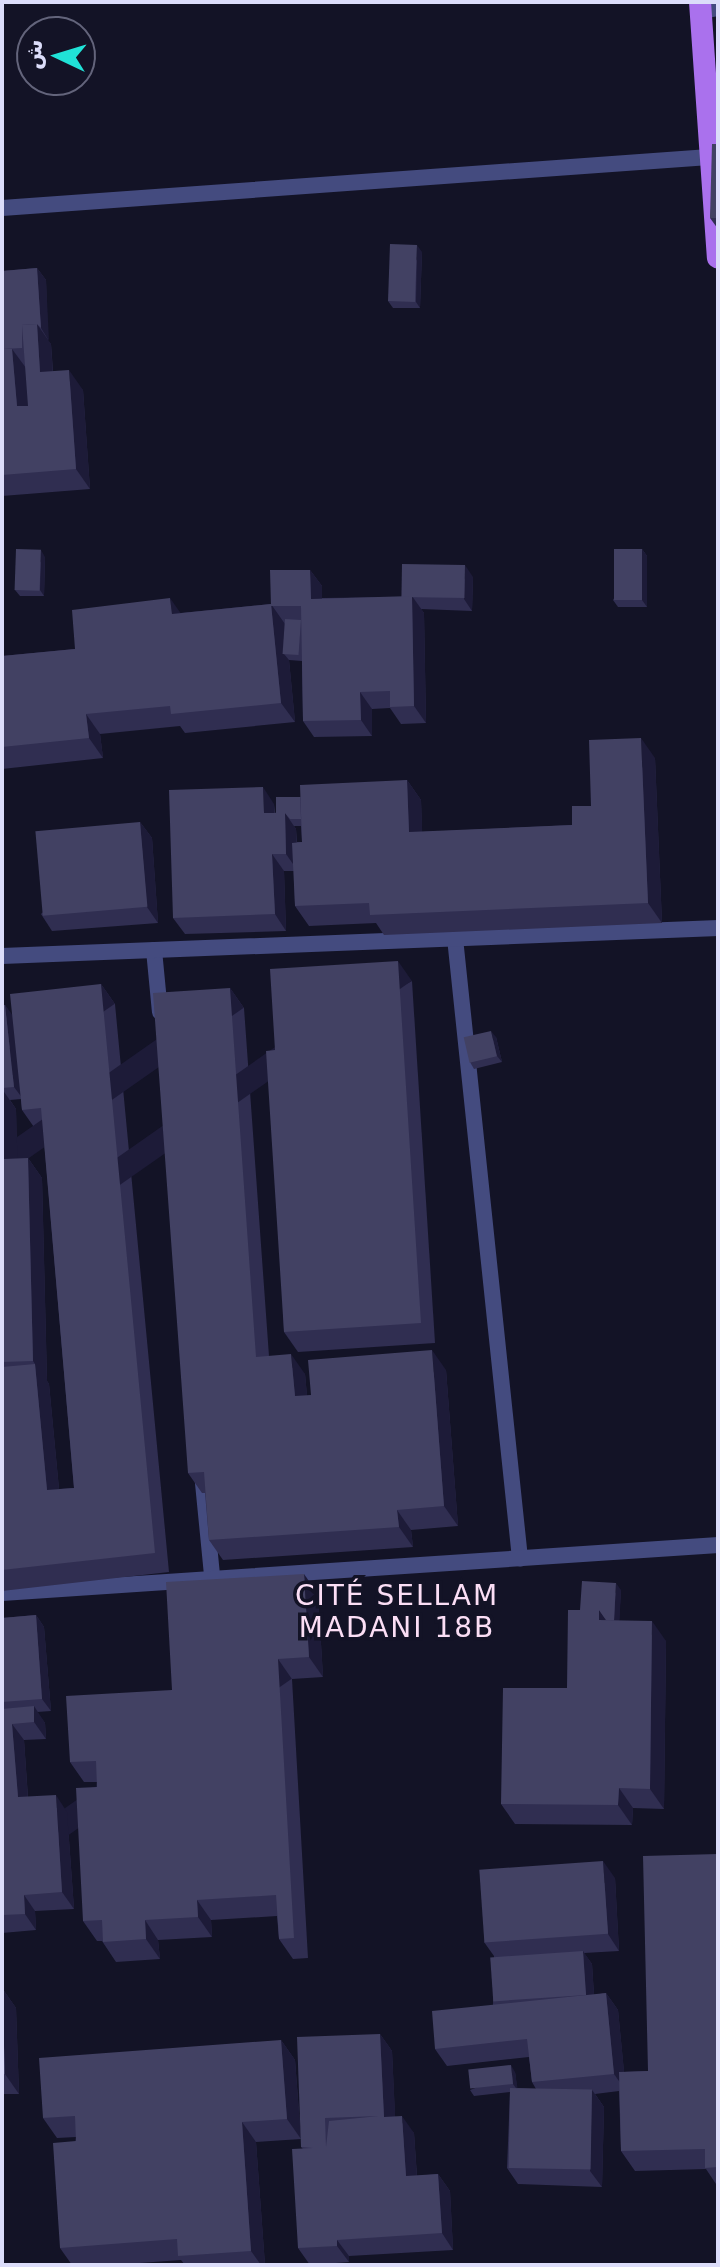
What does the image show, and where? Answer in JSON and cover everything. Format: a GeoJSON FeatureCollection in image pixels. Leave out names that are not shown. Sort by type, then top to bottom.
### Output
{"type":"FeatureCollection","features":[{"type":"Feature","properties":{"kind":"main road"},"geometry":{"type":"LineString","coordinates":[[706,7],[709,157],[718,257]]}},
{"type":"Feature","properties":{"kind":"street"},"geometry":{"type":"LineString","coordinates":[[2,208],[709,157]]}},
{"type":"Feature","properties":{"kind":"street"},"geometry":{"type":"LineString","coordinates":[[2,956],[718,928]]}},
{"type":"Feature","properties":{"kind":"street"},"geometry":{"type":"LineString","coordinates":[[455,938],[520,1559]]}},
{"type":"Feature","properties":{"kind":"street"},"geometry":{"type":"LineString","coordinates":[[154,950],[162,1028]]}},
{"type":"Feature","properties":{"kind":"street"},"geometry":{"type":"LineString","coordinates":[[200,1450],[212,1575]]}},
{"type":"Feature","properties":{"kind":"street"},"geometry":{"type":"LineString","coordinates":[[2,1593],[212,1575],[718,1545]]}},
{"type":"Feature","properties":{"kind":"building"},"geometry":{"type":"Polygon","coordinates":[[[712,144],[718,144],[718,218],[710,218],[712,144]]]}},
{"type":"Feature","properties":{"kind":"building"},"geometry":{"type":"Polygon","coordinates":[[[390,244],[417,245],[415,302],[388,301],[390,244]]]}},
{"type":"Feature","properties":{"kind":"building"},"geometry":{"type":"Polygon","coordinates":[[[37,268],[41,328],[37,324],[22,325],[22,348],[2,349],[2,271],[37,268]]]}},
{"type":"Feature","properties":{"kind":"building"},"geometry":{"type":"Polygon","coordinates":[[[37,324],[40,372],[69,370],[76,469],[2,475],[2,349],[12,349],[17,406],[28,406],[22,325],[37,324]]]}},
{"type":"Feature","properties":{"kind":"building"},"geometry":{"type":"Polygon","coordinates":[[[16,549],[41,550],[40,591],[15,590],[16,549]]]}},
{"type":"Feature","properties":{"kind":"building"},"geometry":{"type":"Polygon","coordinates":[[[614,549],[642,549],[642,600],[614,600],[614,549]]]}},
{"type":"Feature","properties":{"kind":"building"},"geometry":{"type":"Polygon","coordinates":[[[402,564],[465,565],[464,598],[401,597],[402,564]]]}},
{"type":"Feature","properties":{"kind":"building"},"geometry":{"type":"Polygon","coordinates":[[[270,570],[310,570],[311,599],[412,596],[414,706],[390,707],[390,691],[360,692],[361,720],[303,721],[301,606],[271,606],[270,570]]]}},
{"type":"Feature","properties":{"kind":"building"},"geometry":{"type":"Polygon","coordinates":[[[170,598],[172,614],[271,604],[281,703],[171,714],[170,706],[86,714],[89,738],[2,747],[2,656],[75,649],[72,610],[170,598]]]}},
{"type":"Feature","properties":{"kind":"building"},"geometry":{"type":"Polygon","coordinates":[[[285,619],[301,620],[299,655],[283,654],[285,619]]]}},
{"type":"Feature","properties":{"kind":"building"},"geometry":{"type":"Polygon","coordinates":[[[641,738],[648,903],[370,915],[369,903],[295,906],[292,843],[302,842],[300,785],[407,780],[409,832],[572,825],[572,806],[591,806],[589,740],[641,738]]]}},
{"type":"Feature","properties":{"kind":"building"},"geometry":{"type":"Polygon","coordinates":[[[263,787],[264,813],[285,813],[286,854],[272,854],[275,914],[173,918],[169,790],[263,787]]]}},
{"type":"Feature","properties":{"kind":"building"},"geometry":{"type":"Polygon","coordinates":[[[276,797],[300,797],[301,819],[290,819],[285,813],[276,813],[276,797]]]}},
{"type":"Feature","properties":{"kind":"building"},"geometry":{"type":"Polygon","coordinates":[[[140,822],[147,907],[43,916],[35,831],[140,822]]]}},
{"type":"Feature","properties":{"kind":"building"},"geometry":{"type":"Polygon","coordinates":[[[398,961],[421,1323],[284,1332],[266,1051],[275,1050],[270,969],[398,961]]]}},
{"type":"Feature","properties":{"kind":"building"},"geometry":{"type":"Polygon","coordinates":[[[101,984],[155,1553],[2,1570],[2,1367],[35,1364],[47,1490],[74,1488],[41,1108],[22,1110],[10,994],[101,984]]]}},
{"type":"Feature","properties":{"kind":"building"},"geometry":{"type":"Polygon","coordinates":[[[230,988],[256,1357],[291,1354],[295,1396],[311,1395],[308,1360],[432,1350],[444,1506],[397,1510],[399,1527],[209,1540],[204,1472],[188,1473],[153,993],[230,988]]]}},
{"type":"Feature","properties":{"kind":"building"},"geometry":{"type":"Polygon","coordinates":[[[5,1005],[14,1087],[2,1088],[2,1006],[5,1005]]]}},
{"type":"Feature","properties":{"kind":"building"},"geometry":{"type":"Polygon","coordinates":[[[491,1031],[497,1056],[470,1063],[464,1037],[491,1031]]]}},
{"type":"Feature","properties":{"kind":"building"},"geometry":{"type":"Polygon","coordinates":[[[2,1089],[4,1159],[28,1158],[33,1361],[2,1362],[2,1089]]]}},
{"type":"Feature","properties":{"kind":"building"},"geometry":{"type":"Polygon","coordinates":[[[304,1574],[309,1657],[278,1659],[294,1938],[279,1939],[276,1895],[197,1900],[198,1917],[145,1920],[146,1939],[103,1942],[102,1920],[83,1921],[76,1788],[97,1787],[96,1761],[70,1762],[66,1696],[172,1690],[166,1582],[304,1574]]]}},
{"type":"Feature","properties":{"kind":"building"},"geometry":{"type":"Polygon","coordinates":[[[582,1581],[616,1583],[614,1620],[606,1620],[599,1610],[580,1610],[582,1581]]]}},
{"type":"Feature","properties":{"kind":"building"},"geometry":{"type":"Polygon","coordinates":[[[568,1610],[599,1610],[599,1620],[652,1621],[650,1789],[619,1788],[618,1805],[501,1804],[503,1688],[567,1688],[568,1610]]]}},
{"type":"Feature","properties":{"kind":"building"},"geometry":{"type":"Polygon","coordinates":[[[36,1615],[42,1699],[2,1702],[2,1618],[36,1615]]]}},
{"type":"Feature","properties":{"kind":"building"},"geometry":{"type":"Polygon","coordinates":[[[34,1706],[34,1722],[12,1724],[18,1797],[56,1795],[62,1892],[24,1895],[25,1914],[2,1915],[2,1709],[34,1706]]]}},
{"type":"Feature","properties":{"kind":"building"},"geometry":{"type":"Polygon","coordinates":[[[718,1854],[718,2167],[705,2168],[705,2149],[621,2151],[619,2072],[648,2071],[643,1856],[718,1854]]]}},
{"type":"Feature","properties":{"kind":"building"},"geometry":{"type":"Polygon","coordinates":[[[603,1861],[608,1934],[484,1942],[479,1870],[603,1861]]]}},
{"type":"Feature","properties":{"kind":"building"},"geometry":{"type":"Polygon","coordinates":[[[583,1951],[586,1995],[493,2001],[490,1957],[583,1951]]]}},
{"type":"Feature","properties":{"kind":"building"},"geometry":{"type":"Polygon","coordinates":[[[2,1988],[5,2074],[2,2074],[2,1988]]]}},
{"type":"Feature","properties":{"kind":"building"},"geometry":{"type":"Polygon","coordinates":[[[606,1993],[614,2074],[532,2082],[527,2039],[435,2049],[432,2011],[606,1993]]]}},
{"type":"Feature","properties":{"kind":"building"},"geometry":{"type":"Polygon","coordinates":[[[380,2034],[384,2117],[402,2116],[406,2176],[438,2174],[442,2233],[337,2240],[337,2246],[298,2248],[292,2149],[313,2148],[301,2147],[297,2037],[380,2034]],[[379,2116],[325,2118],[326,2147],[329,2121],[379,2116]]]}},
{"type":"Feature","properties":{"kind":"building"},"geometry":{"type":"Polygon","coordinates":[[[281,2040],[287,2119],[242,2122],[251,2251],[178,2256],[177,2239],[60,2248],[53,2143],[76,2141],[75,2116],[43,2118],[39,2058],[281,2040]]]}},
{"type":"Feature","properties":{"kind":"building"},"geometry":{"type":"Polygon","coordinates":[[[511,2065],[513,2084],[470,2088],[468,2069],[511,2065]]]}},
{"type":"Feature","properties":{"kind":"building"},"geometry":{"type":"Polygon","coordinates":[[[510,2088],[592,2089],[591,2169],[509,2168],[510,2088]]]}},
{"type":"Feature","properties":{"kind":"district","name":"CITÉ SELLAM MADANI 18B"},"geometry":{"type":"Point","coordinates":[397,1612]}}]}
